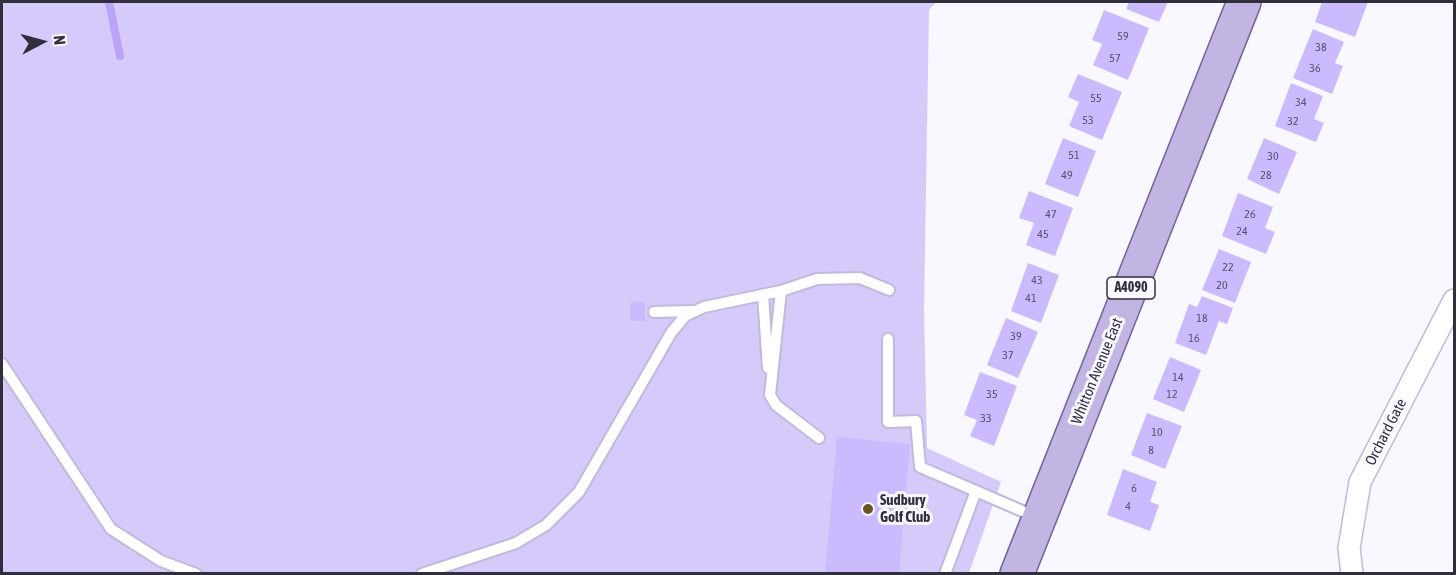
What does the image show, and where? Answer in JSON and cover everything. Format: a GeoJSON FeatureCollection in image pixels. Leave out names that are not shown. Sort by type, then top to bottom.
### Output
{"type":"FeatureCollection","features":[{"type":"Feature","properties":{"kind":"main road","name":"Whitton Avenue East"},"geometry":{"type":"LineString","coordinates":[[1017,573],[1244,2]]}},
{"type":"Feature","properties":{"kind":"street","name":"Orchard Gate"},"geometry":{"type":"LineString","coordinates":[[1352,573],[1349,548],[1360,482],[1455,300]]}},
{"type":"Feature","properties":{"kind":"lane"},"geometry":{"type":"LineString","coordinates":[[422,573],[516,543],[546,525],[579,492],[671,333],[685,316],[704,307],[781,291],[816,279],[860,278],[889,290]]}},
{"type":"Feature","properties":{"kind":"lane"},"geometry":{"type":"LineString","coordinates":[[770,395],[781,291]]}},
{"type":"Feature","properties":{"kind":"lane"},"geometry":{"type":"LineString","coordinates":[[763,295],[770,395],[776,405],[819,438]]}},
{"type":"Feature","properties":{"kind":"lane"},"geometry":{"type":"LineString","coordinates":[[654,312],[695,311]]}},
{"type":"Feature","properties":{"kind":"lane"},"geometry":{"type":"LineString","coordinates":[[888,339],[888,422],[916,421],[920,467],[1039,519]]}},
{"type":"Feature","properties":{"kind":"lane"},"geometry":{"type":"LineString","coordinates":[[2,364],[111,529],[161,561],[196,573]]}},
{"type":"Feature","properties":{"kind":"lane"},"geometry":{"type":"LineString","coordinates":[[945,573],[976,491]]}},
{"type":"Feature","properties":{"kind":"shaded area"},"geometry":{"type":"Polygon","coordinates":[[[2,2],[936,2],[929,10],[924,309],[927,448],[1001,482],[969,573],[2,573],[2,2]]]}},
{"type":"Feature","properties":{"kind":"building"},"geometry":{"type":"Polygon","coordinates":[[[1129,2],[1168,2],[1159,22],[1126,9],[1129,2]]]}},
{"type":"Feature","properties":{"kind":"building"},"geometry":{"type":"Polygon","coordinates":[[[1322,2],[1368,2],[1355,37],[1315,22],[1322,2]]]}},
{"type":"Feature","properties":{"kind":"building"},"geometry":{"type":"Polygon","coordinates":[[[1104,10],[1149,28],[1128,80],[1093,65],[1102,44],[1092,40],[1104,10]]]}},
{"type":"Feature","properties":{"kind":"building"},"geometry":{"type":"Polygon","coordinates":[[[1313,29],[1344,42],[1335,63],[1343,66],[1332,94],[1293,78],[1313,29]]]}},
{"type":"Feature","properties":{"kind":"building"},"geometry":{"type":"Polygon","coordinates":[[[1078,74],[1122,92],[1102,140],[1069,126],[1079,102],[1068,97],[1078,74]]]}},
{"type":"Feature","properties":{"kind":"building"},"geometry":{"type":"Polygon","coordinates":[[[1291,83],[1323,96],[1314,119],[1324,123],[1316,142],[1275,126],[1291,83]]]}},
{"type":"Feature","properties":{"kind":"building"},"geometry":{"type":"Polygon","coordinates":[[[1063,138],[1096,151],[1078,197],[1045,184],[1063,138]]]}},
{"type":"Feature","properties":{"kind":"building"},"geometry":{"type":"Polygon","coordinates":[[[1264,138],[1297,152],[1279,194],[1247,179],[1264,138]]]}},
{"type":"Feature","properties":{"kind":"building"},"geometry":{"type":"Polygon","coordinates":[[[1029,191],[1073,208],[1055,256],[1026,245],[1034,223],[1019,218],[1029,191]]]}},
{"type":"Feature","properties":{"kind":"building"},"geometry":{"type":"Polygon","coordinates":[[[1238,193],[1273,207],[1265,228],[1275,232],[1266,254],[1222,236],[1238,193]]]}},
{"type":"Feature","properties":{"kind":"building"},"geometry":{"type":"Polygon","coordinates":[[[1219,249],[1251,262],[1235,303],[1202,290],[1219,249]]]}},
{"type":"Feature","properties":{"kind":"building"},"geometry":{"type":"Polygon","coordinates":[[[1028,263],[1059,275],[1041,323],[1011,311],[1028,263]]]}},
{"type":"Feature","properties":{"kind":"building"},"geometry":{"type":"Polygon","coordinates":[[[1202,296],[1233,308],[1227,324],[1219,321],[1206,355],[1175,343],[1189,304],[1197,307],[1202,296]]]}},
{"type":"Feature","properties":{"kind":"building"},"geometry":{"type":"Polygon","coordinates":[[[630,302],[645,302],[645,321],[630,321],[630,302]]]}},
{"type":"Feature","properties":{"kind":"building"},"geometry":{"type":"Polygon","coordinates":[[[1006,318],[1038,332],[1018,378],[987,365],[1006,318]]]}},
{"type":"Feature","properties":{"kind":"building"},"geometry":{"type":"Polygon","coordinates":[[[1170,357],[1201,370],[1184,412],[1153,399],[1170,357]]]}},
{"type":"Feature","properties":{"kind":"building"},"geometry":{"type":"Polygon","coordinates":[[[980,372],[1017,386],[994,446],[970,436],[977,420],[964,415],[980,372]]]}},
{"type":"Feature","properties":{"kind":"building"},"geometry":{"type":"Polygon","coordinates":[[[1147,413],[1182,426],[1165,469],[1131,455],[1147,413]]]}},
{"type":"Feature","properties":{"kind":"building","name":"Sudbury Golf Club"},"geometry":{"type":"Polygon","coordinates":[[[837,437],[910,444],[899,574],[825,574],[837,437]]]}},
{"type":"Feature","properties":{"kind":"building"},"geometry":{"type":"Polygon","coordinates":[[[1123,469],[1157,482],[1150,502],[1159,505],[1150,531],[1107,515],[1123,469]]]}},
{"type":"Feature","properties":{"kind":"waterway"},"geometry":{"type":"LineString","coordinates":[[109,2],[120,56]]}},
{"type":"Feature","properties":{"kind":"place","name":"Sudbury Golf Club"},"geometry":{"type":"Point","coordinates":[868,509]}}]}
